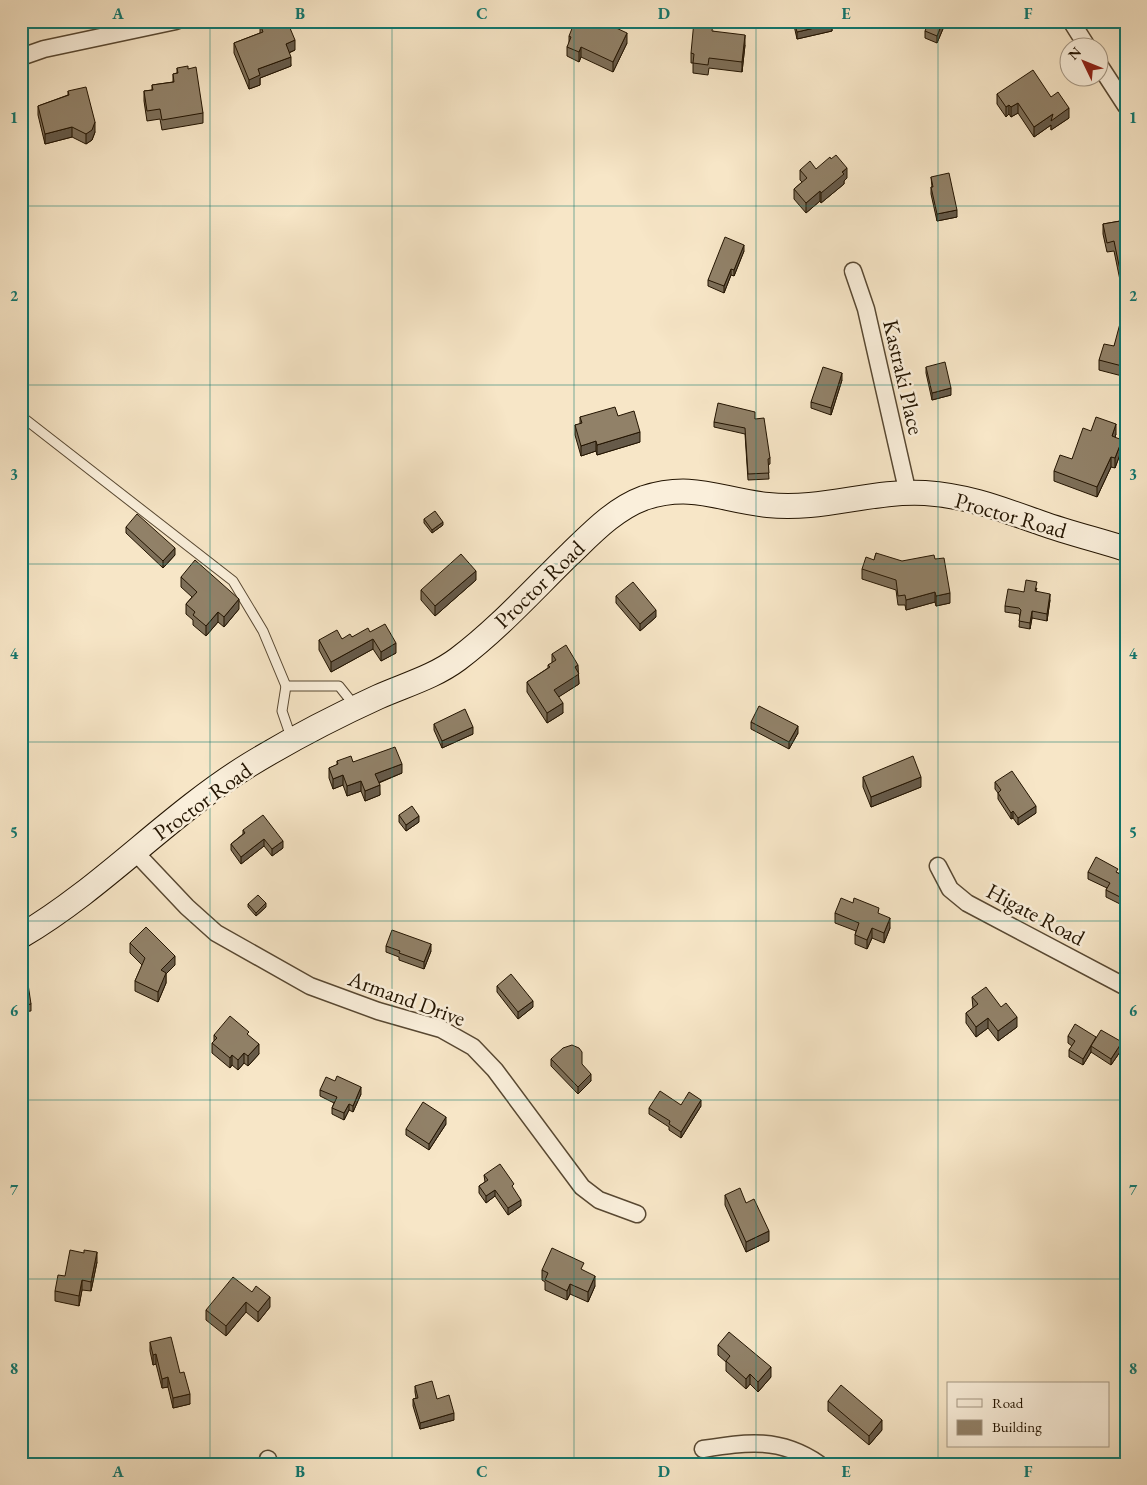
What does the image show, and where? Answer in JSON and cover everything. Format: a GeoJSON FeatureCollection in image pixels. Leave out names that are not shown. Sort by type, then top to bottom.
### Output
{"type":"FeatureCollection","features":[{"type":"Feature","properties":{"kind":"main road","name":"Proctor Road"},"geometry":{"type":"LineString","coordinates":[[21,936],[62,911],[190,805],[248,766],[356,708],[428,677],[455,661],[480,641],[592,532],[616,513],[640,499],[669,491],[695,490],[768,505],[812,506],[922,493],[973,499],[1044,524],[1126,549]]}},
{"type":"Feature","properties":{"kind":"street"},"geometry":{"type":"LineString","coordinates":[[21,57],[44,48],[176,21]]}},
{"type":"Feature","properties":{"kind":"street"},"geometry":{"type":"LineString","coordinates":[[1071,21],[1082,38]]}},
{"type":"Feature","properties":{"kind":"street"},"geometry":{"type":"LineString","coordinates":[[1110,81],[1126,106]]}},
{"type":"Feature","properties":{"kind":"street","name":"Kastraki Place"},"geometry":{"type":"LineString","coordinates":[[853,271],[866,309],[908,494]]}},
{"type":"Feature","properties":{"kind":"street","name":"Armand Drive"},"geometry":{"type":"LineString","coordinates":[[135,852],[187,907],[224,938],[310,986],[378,1011],[441,1030],[472,1047],[495,1070],[582,1187],[600,1200],[637,1214]]}},
{"type":"Feature","properties":{"kind":"street","name":"Higate Road"},"geometry":{"type":"LineString","coordinates":[[938,866],[950,889],[967,903],[1126,987]]}},
{"type":"Feature","properties":{"kind":"street"},"geometry":{"type":"LineString","coordinates":[[703,1449],[745,1442],[765,1443],[793,1449],[819,1464]]}},
{"type":"Feature","properties":{"kind":"lane"},"geometry":{"type":"LineString","coordinates":[[21,416],[233,582],[263,631],[286,686],[282,711],[292,741]]}},
{"type":"Feature","properties":{"kind":"lane"},"geometry":{"type":"LineString","coordinates":[[286,686],[339,686],[356,708]]}},
{"type":"Feature","properties":{"kind":"building"},"geometry":{"type":"Polygon","coordinates":[[[266,21],[287,21],[295,40],[286,44],[291,57],[258,69],[260,75],[249,80],[234,43],[263,32],[260,24],[266,21]]]}},
{"type":"Feature","properties":{"kind":"building"},"geometry":{"type":"Polygon","coordinates":[[[575,21],[601,21],[627,33],[613,62],[581,47],[579,52],[567,47],[575,21]]]}},
{"type":"Feature","properties":{"kind":"building"},"geometry":{"type":"Polygon","coordinates":[[[694,21],[713,23],[712,31],[745,35],[742,62],[709,58],[708,65],[693,63],[694,54],[691,53],[694,21]]]}},
{"type":"Feature","properties":{"kind":"building"},"geometry":{"type":"Polygon","coordinates":[[[794,21],[832,21],[832,24],[797,32],[794,21]]]}},
{"type":"Feature","properties":{"kind":"building"},"geometry":{"type":"Polygon","coordinates":[[[929,21],[943,21],[937,36],[925,31],[929,21]]]}},
{"type":"Feature","properties":{"kind":"building"},"geometry":{"type":"Polygon","coordinates":[[[188,66],[188,69],[196,67],[203,113],[162,120],[160,109],[147,111],[144,91],[153,90],[152,85],[174,82],[173,74],[178,73],[177,68],[188,66]]]}},
{"type":"Feature","properties":{"kind":"building"},"geometry":{"type":"Polygon","coordinates":[[[1033,70],[1051,97],[1058,92],[1069,108],[1051,121],[1053,114],[1034,127],[1018,103],[1011,107],[1009,105],[1006,107],[997,94],[1033,70]]]}},
{"type":"Feature","properties":{"kind":"building"},"geometry":{"type":"Polygon","coordinates":[[[86,87],[95,122],[92,130],[86,134],[72,127],[45,134],[38,106],[69,95],[68,91],[86,87]]]}},
{"type":"Feature","properties":{"kind":"building"},"geometry":{"type":"Polygon","coordinates":[[[836,155],[847,168],[842,172],[844,174],[806,203],[794,189],[807,178],[800,170],[810,161],[816,169],[830,157],[831,159],[836,155]]]}},
{"type":"Feature","properties":{"kind":"building"},"geometry":{"type":"Polygon","coordinates":[[[949,173],[957,210],[937,214],[931,187],[933,187],[931,177],[949,173]]]}},
{"type":"Feature","properties":{"kind":"building"},"geometry":{"type":"Polygon","coordinates":[[[1126,220],[1126,274],[1121,275],[1114,241],[1107,243],[1103,224],[1126,220]]]}},
{"type":"Feature","properties":{"kind":"building"},"geometry":{"type":"Polygon","coordinates":[[[725,237],[744,245],[734,270],[731,269],[724,286],[708,280],[725,237]]]}},
{"type":"Feature","properties":{"kind":"building"},"geometry":{"type":"Polygon","coordinates":[[[1122,316],[1126,317],[1126,367],[1099,360],[1104,344],[1114,346],[1122,316]]]}},
{"type":"Feature","properties":{"kind":"building"},"geometry":{"type":"Polygon","coordinates":[[[945,362],[951,388],[932,393],[926,367],[945,362]]]}},
{"type":"Feature","properties":{"kind":"building"},"geometry":{"type":"Polygon","coordinates":[[[823,367],[842,373],[831,408],[811,402],[823,367]]]}},
{"type":"Feature","properties":{"kind":"building"},"geometry":{"type":"Polygon","coordinates":[[[718,403],[755,412],[755,419],[764,418],[770,458],[768,459],[769,473],[748,474],[745,428],[714,422],[718,403]]]}},
{"type":"Feature","properties":{"kind":"building"},"geometry":{"type":"Polygon","coordinates":[[[615,407],[618,416],[634,411],[640,432],[597,445],[596,441],[581,446],[575,425],[582,423],[580,417],[615,407]]]}},
{"type":"Feature","properties":{"kind":"building"},"geometry":{"type":"Polygon","coordinates":[[[1096,417],[1116,424],[1112,436],[1122,440],[1115,458],[1111,457],[1097,487],[1054,471],[1060,455],[1072,459],[1083,428],[1091,431],[1096,417]]]}},
{"type":"Feature","properties":{"kind":"building"},"geometry":{"type":"Polygon","coordinates":[[[435,511],[443,522],[432,530],[424,519],[435,511]]]}},
{"type":"Feature","properties":{"kind":"building"},"geometry":{"type":"Polygon","coordinates":[[[137,514],[175,548],[163,561],[126,527],[137,514]]]}},
{"type":"Feature","properties":{"kind":"building"},"geometry":{"type":"Polygon","coordinates":[[[876,553],[902,561],[934,555],[935,559],[944,558],[950,593],[936,596],[935,592],[906,600],[905,595],[898,596],[896,580],[862,569],[866,557],[874,560],[876,553]]]}},
{"type":"Feature","properties":{"kind":"building"},"geometry":{"type":"Polygon","coordinates":[[[461,554],[476,571],[435,606],[421,590],[461,554]]]}},
{"type":"Feature","properties":{"kind":"building"},"geometry":{"type":"Polygon","coordinates":[[[195,560],[239,599],[224,617],[218,612],[206,626],[193,615],[195,612],[186,604],[197,592],[181,577],[195,560]]]}},
{"type":"Feature","properties":{"kind":"building"},"geometry":{"type":"Polygon","coordinates":[[[1026,580],[1037,582],[1035,591],[1050,594],[1047,614],[1032,611],[1030,623],[1019,621],[1021,610],[1019,608],[1005,606],[1008,589],[1024,592],[1026,580]]]}},
{"type":"Feature","properties":{"kind":"building"},"geometry":{"type":"Polygon","coordinates":[[[633,582],[656,610],[640,624],[616,596],[633,582]]]}},
{"type":"Feature","properties":{"kind":"building"},"geometry":{"type":"Polygon","coordinates":[[[385,624],[396,643],[381,652],[373,639],[331,662],[319,640],[337,630],[342,639],[350,634],[352,637],[368,628],[370,632],[385,624]]]}},
{"type":"Feature","properties":{"kind":"building"},"geometry":{"type":"Polygon","coordinates":[[[566,645],[578,665],[575,667],[579,674],[554,690],[563,703],[547,713],[527,682],[550,667],[548,665],[556,660],[552,654],[566,645]]]}},
{"type":"Feature","properties":{"kind":"building"},"geometry":{"type":"Polygon","coordinates":[[[1126,679],[1126,696],[1121,695],[1126,679]]]}},
{"type":"Feature","properties":{"kind":"building"},"geometry":{"type":"Polygon","coordinates":[[[759,706],[798,726],[789,742],[751,722],[759,706]]]}},
{"type":"Feature","properties":{"kind":"building"},"geometry":{"type":"Polygon","coordinates":[[[465,709],[473,727],[442,741],[434,724],[465,709]]]}},
{"type":"Feature","properties":{"kind":"building"},"geometry":{"type":"Polygon","coordinates":[[[395,747],[402,764],[375,774],[380,785],[365,791],[361,781],[347,786],[343,775],[333,779],[329,768],[338,764],[337,761],[351,756],[353,762],[395,747]]]}},
{"type":"Feature","properties":{"kind":"building"},"geometry":{"type":"Polygon","coordinates":[[[913,756],[921,777],[871,797],[863,777],[913,756]]]}},
{"type":"Feature","properties":{"kind":"building"},"geometry":{"type":"Polygon","coordinates":[[[1012,771],[1036,806],[1018,818],[1013,811],[1011,813],[998,793],[1001,790],[995,782],[1012,771]]]}},
{"type":"Feature","properties":{"kind":"building"},"geometry":{"type":"Polygon","coordinates":[[[412,806],[419,816],[406,825],[399,815],[412,806]]]}},
{"type":"Feature","properties":{"kind":"building"},"geometry":{"type":"Polygon","coordinates":[[[263,815],[283,841],[272,849],[264,839],[241,857],[231,844],[245,833],[243,830],[263,815]]]}},
{"type":"Feature","properties":{"kind":"building"},"geometry":{"type":"Polygon","coordinates":[[[1096,857],[1118,869],[1116,872],[1126,877],[1126,900],[1106,890],[1110,883],[1088,872],[1096,857]]]}},
{"type":"Feature","properties":{"kind":"building"},"geometry":{"type":"Polygon","coordinates":[[[258,895],[266,903],[256,913],[248,904],[258,895]]]}},
{"type":"Feature","properties":{"kind":"building"},"geometry":{"type":"Polygon","coordinates":[[[841,898],[853,903],[854,898],[879,908],[878,913],[890,918],[884,933],[872,928],[867,940],[855,935],[859,923],[835,913],[841,898]]]}},
{"type":"Feature","properties":{"kind":"building"},"geometry":{"type":"Polygon","coordinates":[[[146,927],[175,956],[161,970],[166,973],[158,992],[135,981],[145,958],[130,943],[146,927]]]}},
{"type":"Feature","properties":{"kind":"building"},"geometry":{"type":"Polygon","coordinates":[[[392,930],[431,944],[424,962],[386,946],[392,930]]]}},
{"type":"Feature","properties":{"kind":"building"},"geometry":{"type":"Polygon","coordinates":[[[511,974],[533,1001],[518,1012],[497,986],[511,974]]]}},
{"type":"Feature","properties":{"kind":"building"},"geometry":{"type":"Polygon","coordinates":[[[28,984],[31,1004],[21,1006],[21,985],[28,984]]]}},
{"type":"Feature","properties":{"kind":"building"},"geometry":{"type":"Polygon","coordinates":[[[986,987],[1001,1007],[1006,1003],[1017,1017],[998,1031],[988,1018],[976,1027],[966,1013],[978,1004],[972,997],[986,987]]]}},
{"type":"Feature","properties":{"kind":"building"},"geometry":{"type":"Polygon","coordinates":[[[230,1016],[249,1032],[247,1034],[259,1044],[248,1056],[244,1053],[238,1060],[232,1055],[230,1058],[212,1043],[217,1038],[214,1035],[230,1016]]]}},
{"type":"Feature","properties":{"kind":"building"},"geometry":{"type":"Polygon","coordinates":[[[1075,1024],[1096,1037],[1083,1059],[1069,1050],[1075,1041],[1068,1036],[1075,1024]]]}},
{"type":"Feature","properties":{"kind":"building"},"geometry":{"type":"Polygon","coordinates":[[[1101,1030],[1122,1042],[1111,1059],[1091,1046],[1101,1030]]]}},
{"type":"Feature","properties":{"kind":"building"},"geometry":{"type":"Polygon","coordinates":[[[572,1045],[579,1048],[582,1052],[582,1064],[591,1074],[578,1087],[551,1059],[563,1048],[572,1045]]]}},
{"type":"Feature","properties":{"kind":"building"},"geometry":{"type":"Polygon","coordinates":[[[337,1076],[361,1087],[353,1106],[349,1104],[344,1113],[332,1108],[337,1097],[320,1090],[326,1077],[335,1081],[337,1076]]]}},
{"type":"Feature","properties":{"kind":"building"},"geometry":{"type":"Polygon","coordinates":[[[660,1091],[681,1105],[689,1092],[701,1100],[681,1132],[669,1124],[670,1121],[649,1108],[660,1091]]]}},
{"type":"Feature","properties":{"kind":"building"},"geometry":{"type":"Polygon","coordinates":[[[423,1102],[446,1117],[429,1144],[406,1129],[423,1102]]]}},
{"type":"Feature","properties":{"kind":"building"},"geometry":{"type":"Polygon","coordinates":[[[500,1164],[514,1184],[512,1186],[521,1200],[508,1208],[495,1190],[486,1196],[479,1186],[488,1180],[484,1175],[500,1164]]]}},
{"type":"Feature","properties":{"kind":"building"},"geometry":{"type":"Polygon","coordinates":[[[740,1188],[746,1203],[754,1199],[769,1231],[746,1242],[725,1195],[740,1188]]]}},
{"type":"Feature","properties":{"kind":"building"},"geometry":{"type":"Polygon","coordinates":[[[552,1248],[584,1263],[581,1269],[595,1276],[588,1292],[570,1284],[567,1291],[545,1280],[548,1273],[542,1270],[552,1248]]]}},
{"type":"Feature","properties":{"kind":"building"},"geometry":{"type":"Polygon","coordinates":[[[70,1250],[84,1253],[84,1250],[97,1252],[91,1282],[82,1280],[79,1296],[55,1291],[58,1275],[65,1276],[70,1250]]]}},
{"type":"Feature","properties":{"kind":"building"},"geometry":{"type":"Polygon","coordinates":[[[233,1277],[252,1292],[256,1286],[270,1297],[258,1312],[246,1302],[226,1326],[206,1310],[233,1277]]]}},
{"type":"Feature","properties":{"kind":"building"},"geometry":{"type":"Polygon","coordinates":[[[729,1332],[771,1367],[758,1382],[750,1374],[746,1379],[726,1361],[730,1356],[718,1345],[729,1332]]]}},
{"type":"Feature","properties":{"kind":"building"},"geometry":{"type":"Polygon","coordinates":[[[171,1337],[180,1373],[184,1372],[190,1394],[173,1398],[168,1377],[162,1379],[156,1354],[153,1355],[150,1342],[171,1337]]]}},
{"type":"Feature","properties":{"kind":"building"},"geometry":{"type":"Polygon","coordinates":[[[432,1381],[437,1399],[449,1395],[454,1413],[420,1423],[413,1399],[418,1398],[415,1386],[432,1381]]]}},
{"type":"Feature","properties":{"kind":"building"},"geometry":{"type":"Polygon","coordinates":[[[841,1385],[882,1420],[869,1436],[828,1401],[841,1385]]]}}]}
